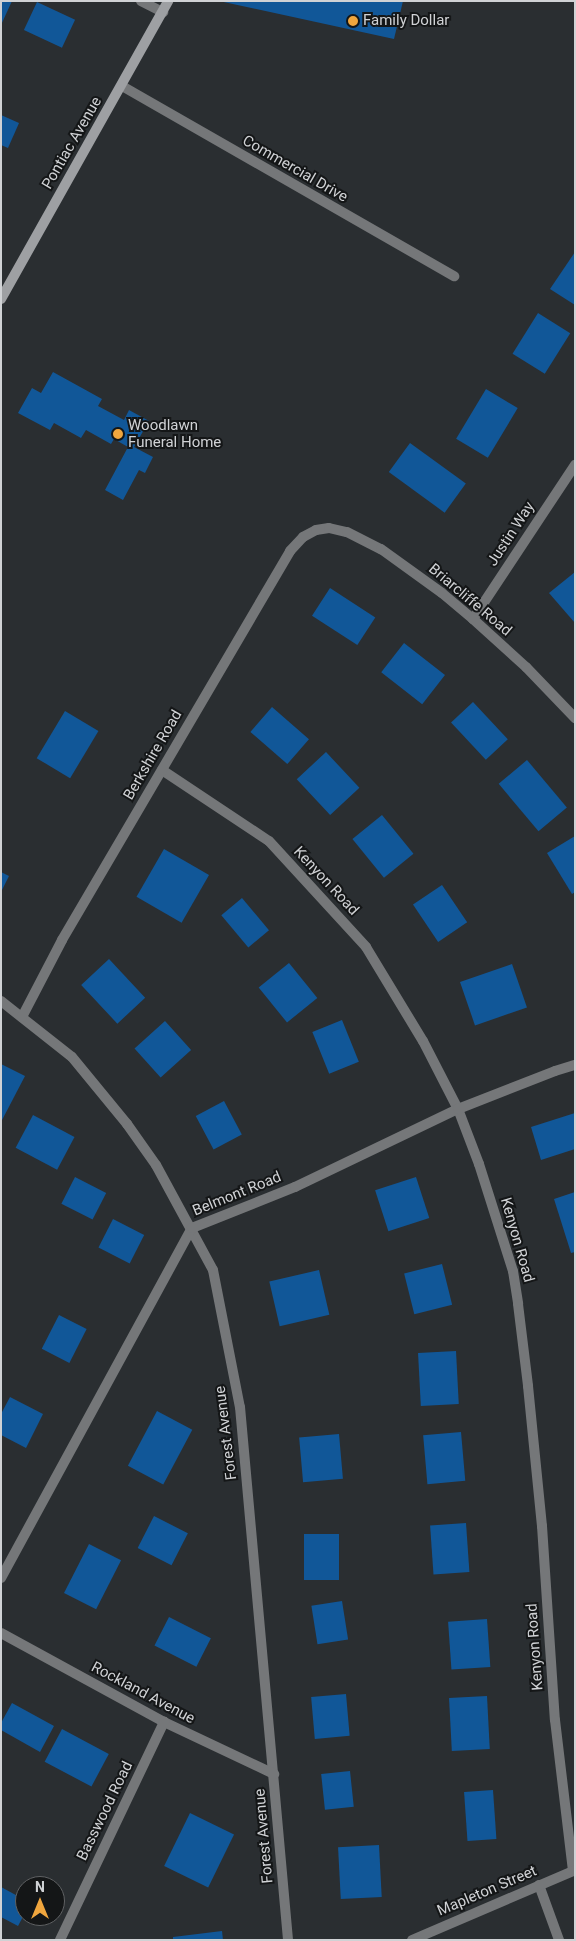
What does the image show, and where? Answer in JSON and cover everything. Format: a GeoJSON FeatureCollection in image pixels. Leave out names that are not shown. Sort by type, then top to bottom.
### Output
{"type":"FeatureCollection","features":[{"type":"Feature","properties":{"kind":"main road","name":"Pontiac Avenue"},"geometry":{"type":"LineString","coordinates":[[1,299],[5,285],[122,86],[168,1]]}},
{"type":"Feature","properties":{"kind":"street"},"geometry":{"type":"LineString","coordinates":[[140,1],[163,12]]}},
{"type":"Feature","properties":{"kind":"street","name":"Commercial Drive"},"geometry":{"type":"LineString","coordinates":[[122,86],[454,276]]}},
{"type":"Feature","properties":{"kind":"street","name":"Justin Way"},"geometry":{"type":"LineString","coordinates":[[473,619],[575,465]]}},
{"type":"Feature","properties":{"kind":"street","name":"Briarcliffe Road"},"geometry":{"type":"LineString","coordinates":[[329,528],[347,532],[381,549],[473,619],[526,667],[575,718]]}},
{"type":"Feature","properties":{"kind":"street","name":"Berkshire Road"},"geometry":{"type":"LineString","coordinates":[[22,1017],[62,940],[290,551],[303,537],[316,530],[329,528]]}},
{"type":"Feature","properties":{"kind":"street","name":"Kenyon Road"},"geometry":{"type":"LineString","coordinates":[[162,770],[269,842],[306,879],[366,947],[423,1041],[458,1110],[479,1164],[514,1279],[528,1386],[542,1526],[555,1720],[574,1870]]}},
{"type":"Feature","properties":{"kind":"street","name":"Forest Avenue"},"geometry":{"type":"LineString","coordinates":[[1,1001],[72,1057],[127,1124],[156,1166],[192,1228],[213,1270],[240,1407],[288,1940]]}},
{"type":"Feature","properties":{"kind":"street","name":"Belmont Road"},"geometry":{"type":"LineString","coordinates":[[1,1578],[192,1228],[295,1187],[458,1110],[575,1065]]}},
{"type":"Feature","properties":{"kind":"street","name":"Rockland Avenue"},"geometry":{"type":"LineString","coordinates":[[1,1633],[164,1722],[274,1774]]}},
{"type":"Feature","properties":{"kind":"street","name":"Basswood Road"},"geometry":{"type":"LineString","coordinates":[[60,1940],[164,1722]]}},
{"type":"Feature","properties":{"kind":"street","name":"Mapleton Street"},"geometry":{"type":"LineString","coordinates":[[412,1940],[574,1870]]}},
{"type":"Feature","properties":{"kind":"street"},"geometry":{"type":"LineString","coordinates":[[539,1885],[559,1940]]}},
{"type":"Feature","properties":{"kind":"building"},"geometry":{"type":"Polygon","coordinates":[[[1,1],[12,1],[1,25],[1,1]]]}},
{"type":"Feature","properties":{"kind":"building","name":"Family Dollar"},"geometry":{"type":"Polygon","coordinates":[[[219,1],[403,1],[394,39],[219,1]]]}},
{"type":"Feature","properties":{"kind":"building"},"geometry":{"type":"Polygon","coordinates":[[[37,2],[75,20],[62,48],[24,30],[37,2]]]}},
{"type":"Feature","properties":{"kind":"building"},"geometry":{"type":"Polygon","coordinates":[[[1,115],[19,123],[8,148],[1,145],[1,115]]]}},
{"type":"Feature","properties":{"kind":"building"},"geometry":{"type":"Polygon","coordinates":[[[575,252],[575,305],[550,289],[575,252]]]}},
{"type":"Feature","properties":{"kind":"building"},"geometry":{"type":"Polygon","coordinates":[[[538,313],[570,333],[545,374],[513,354],[538,313]]]}},
{"type":"Feature","properties":{"kind":"building","name":"Woodlawn Funeral Home"},"geometry":{"type":"Polygon","coordinates":[[[53,372],[102,399],[98,406],[124,420],[129,410],[149,421],[134,447],[153,457],[145,473],[139,470],[123,500],[105,490],[128,447],[114,439],[111,444],[86,430],[81,438],[54,423],[50,430],[18,413],[32,388],[41,393],[53,372]]]}},
{"type":"Feature","properties":{"kind":"building"},"geometry":{"type":"Polygon","coordinates":[[[486,389],[518,408],[488,458],[456,439],[486,389]]]}},
{"type":"Feature","properties":{"kind":"building"},"geometry":{"type":"Polygon","coordinates":[[[410,443],[466,484],[445,513],[389,472],[410,443]]]}},
{"type":"Feature","properties":{"kind":"building"},"geometry":{"type":"Polygon","coordinates":[[[575,572],[575,623],[549,593],[575,572]]]}},
{"type":"Feature","properties":{"kind":"building"},"geometry":{"type":"Polygon","coordinates":[[[330,588],[375,617],[357,645],[312,616],[330,588]]]}},
{"type":"Feature","properties":{"kind":"building"},"geometry":{"type":"Polygon","coordinates":[[[404,643],[445,675],[422,704],[381,672],[404,643]]]}},
{"type":"Feature","properties":{"kind":"building"},"geometry":{"type":"Polygon","coordinates":[[[473,702],[508,739],[486,760],[451,722],[473,702]]]}},
{"type":"Feature","properties":{"kind":"building"},"geometry":{"type":"Polygon","coordinates":[[[272,707],[309,739],[287,764],[250,732],[272,707]]]}},
{"type":"Feature","properties":{"kind":"building"},"geometry":{"type":"Polygon","coordinates":[[[65,711],[98,731],[70,778],[37,758],[65,711]]]}},
{"type":"Feature","properties":{"kind":"building"},"geometry":{"type":"Polygon","coordinates":[[[326,752],[359,788],[330,815],[297,779],[326,752]]]}},
{"type":"Feature","properties":{"kind":"building"},"geometry":{"type":"Polygon","coordinates":[[[527,760],[567,807],[539,831],[499,784],[527,760]]]}},
{"type":"Feature","properties":{"kind":"building"},"geometry":{"type":"Polygon","coordinates":[[[382,815],[413,854],[384,878],[352,839],[382,815]]]}},
{"type":"Feature","properties":{"kind":"building"},"geometry":{"type":"Polygon","coordinates":[[[575,836],[575,892],[572,894],[547,853],[575,836]]]}},
{"type":"Feature","properties":{"kind":"building"},"geometry":{"type":"Polygon","coordinates":[[[164,849],[209,875],[182,923],[136,897],[164,849]]]}},
{"type":"Feature","properties":{"kind":"building"},"geometry":{"type":"Polygon","coordinates":[[[1,872],[9,876],[1,892],[1,872]]]}},
{"type":"Feature","properties":{"kind":"building"},"geometry":{"type":"Polygon","coordinates":[[[442,885],[467,922],[438,942],[413,905],[442,885]]]}},
{"type":"Feature","properties":{"kind":"building"},"geometry":{"type":"Polygon","coordinates":[[[242,898],[269,930],[248,948],[221,915],[242,898]]]}},
{"type":"Feature","properties":{"kind":"building"},"geometry":{"type":"Polygon","coordinates":[[[109,959],[145,998],[117,1024],[81,985],[109,959]]]}},
{"type":"Feature","properties":{"kind":"building"},"geometry":{"type":"Polygon","coordinates":[[[289,963],[317,998],[287,1023],[259,988],[289,963]]]}},
{"type":"Feature","properties":{"kind":"building"},"geometry":{"type":"Polygon","coordinates":[[[512,964],[527,1007],[475,1025],[460,982],[512,964]]]}},
{"type":"Feature","properties":{"kind":"building"},"geometry":{"type":"Polygon","coordinates":[[[342,1020],[359,1062],[329,1074],[312,1032],[342,1020]]]}},
{"type":"Feature","properties":{"kind":"building"},"geometry":{"type":"Polygon","coordinates":[[[165,1021],[191,1050],[161,1077],[135,1048],[165,1021]]]}},
{"type":"Feature","properties":{"kind":"building"},"geometry":{"type":"Polygon","coordinates":[[[1,1064],[25,1076],[1,1122],[1,1064]]]}},
{"type":"Feature","properties":{"kind":"building"},"geometry":{"type":"Polygon","coordinates":[[[224,1101],[242,1135],[214,1150],[196,1116],[224,1101]]]}},
{"type":"Feature","properties":{"kind":"building"},"geometry":{"type":"Polygon","coordinates":[[[575,1113],[575,1149],[541,1160],[531,1127],[575,1113]]]}},
{"type":"Feature","properties":{"kind":"building"},"geometry":{"type":"Polygon","coordinates":[[[33,1115],[74,1137],[57,1170],[16,1148],[33,1115]]]}},
{"type":"Feature","properties":{"kind":"building"},"geometry":{"type":"Polygon","coordinates":[[[75,1177],[106,1193],[93,1220],[61,1204],[75,1177]]]}},
{"type":"Feature","properties":{"kind":"building"},"geometry":{"type":"Polygon","coordinates":[[[416,1177],[429,1218],[388,1231],[375,1190],[416,1177]]]}},
{"type":"Feature","properties":{"kind":"building"},"geometry":{"type":"Polygon","coordinates":[[[575,1192],[575,1252],[571,1253],[554,1199],[575,1192]]]}},
{"type":"Feature","properties":{"kind":"building"},"geometry":{"type":"Polygon","coordinates":[[[113,1219],[144,1235],[130,1263],[98,1248],[113,1219]]]}},
{"type":"Feature","properties":{"kind":"building"},"geometry":{"type":"Polygon","coordinates":[[[442,1264],[452,1305],[414,1314],[404,1273],[442,1264]]]}},
{"type":"Feature","properties":{"kind":"building"},"geometry":{"type":"Polygon","coordinates":[[[319,1270],[329,1315],[280,1326],[269,1281],[319,1270]]]}},
{"type":"Feature","properties":{"kind":"building"},"geometry":{"type":"Polygon","coordinates":[[[59,1315],[87,1329],[69,1363],[42,1349],[59,1315]]]}},
{"type":"Feature","properties":{"kind":"building"},"geometry":{"type":"Polygon","coordinates":[[[456,1351],[459,1404],[421,1406],[418,1353],[456,1351]]]}},
{"type":"Feature","properties":{"kind":"building"},"geometry":{"type":"Polygon","coordinates":[[[10,1397],[43,1414],[26,1448],[1,1435],[1,1414],[10,1397]]]}},
{"type":"Feature","properties":{"kind":"building"},"geometry":{"type":"Polygon","coordinates":[[[157,1411],[192,1430],[163,1485],[128,1466],[157,1411]]]}},
{"type":"Feature","properties":{"kind":"building"},"geometry":{"type":"Polygon","coordinates":[[[461,1432],[465,1481],[427,1484],[423,1435],[461,1432]]]}},
{"type":"Feature","properties":{"kind":"building"},"geometry":{"type":"Polygon","coordinates":[[[339,1434],[343,1479],[303,1482],[299,1437],[339,1434]]]}},
{"type":"Feature","properties":{"kind":"building"},"geometry":{"type":"Polygon","coordinates":[[[154,1516],[188,1533],[172,1565],[138,1548],[154,1516]]]}},
{"type":"Feature","properties":{"kind":"building"},"geometry":{"type":"Polygon","coordinates":[[[466,1523],[469,1572],[434,1574],[430,1526],[466,1523]]]}},
{"type":"Feature","properties":{"kind":"building"},"geometry":{"type":"Polygon","coordinates":[[[304,1534],[339,1534],[339,1580],[304,1580],[304,1534]]]}},
{"type":"Feature","properties":{"kind":"building"},"geometry":{"type":"Polygon","coordinates":[[[89,1544],[121,1560],[96,1609],[64,1593],[89,1544]]]}},
{"type":"Feature","properties":{"kind":"building"},"geometry":{"type":"Polygon","coordinates":[[[342,1601],[348,1640],[317,1644],[311,1606],[342,1601]]]}},
{"type":"Feature","properties":{"kind":"building"},"geometry":{"type":"Polygon","coordinates":[[[169,1617],[211,1638],[196,1667],[154,1646],[169,1617]]]}},
{"type":"Feature","properties":{"kind":"building"},"geometry":{"type":"Polygon","coordinates":[[[487,1619],[490,1667],[451,1670],[448,1622],[487,1619]]]}},
{"type":"Feature","properties":{"kind":"building"},"geometry":{"type":"Polygon","coordinates":[[[346,1694],[350,1736],[315,1739],[311,1697],[346,1694]]]}},
{"type":"Feature","properties":{"kind":"building"},"geometry":{"type":"Polygon","coordinates":[[[487,1696],[490,1749],[452,1751],[449,1698],[487,1696]]]}},
{"type":"Feature","properties":{"kind":"building"},"geometry":{"type":"Polygon","coordinates":[[[12,1703],[54,1726],[40,1752],[1,1730],[1,1723],[12,1703]]]}},
{"type":"Feature","properties":{"kind":"building"},"geometry":{"type":"Polygon","coordinates":[[[62,1729],[109,1754],[91,1787],[45,1762],[62,1729]]]}},
{"type":"Feature","properties":{"kind":"building"},"geometry":{"type":"Polygon","coordinates":[[[350,1771],[354,1807],[325,1810],[321,1774],[350,1771]]]}},
{"type":"Feature","properties":{"kind":"building"},"geometry":{"type":"Polygon","coordinates":[[[493,1790],[496,1839],[467,1841],[464,1792],[493,1790]]]}},
{"type":"Feature","properties":{"kind":"building"},"geometry":{"type":"Polygon","coordinates":[[[190,1813],[234,1834],[208,1888],[164,1866],[190,1813]]]}},
{"type":"Feature","properties":{"kind":"building"},"geometry":{"type":"Polygon","coordinates":[[[379,1845],[382,1897],[341,1899],[338,1847],[379,1845]]]}},
{"type":"Feature","properties":{"kind":"building"},"geometry":{"type":"Polygon","coordinates":[[[1,1887],[15,1895],[15,1924],[1,1917],[1,1887]]]}},
{"type":"Feature","properties":{"kind":"building"},"geometry":{"type":"Polygon","coordinates":[[[222,1931],[223,1940],[173,1940],[173,1937],[222,1931]]]}},
{"type":"Feature","properties":{"kind":"place","name":"Family Dollar"},"geometry":{"type":"Point","coordinates":[353,21]}},
{"type":"Feature","properties":{"kind":"place","name":"Woodlawn Funeral Home"},"geometry":{"type":"Point","coordinates":[118,434]}}]}
